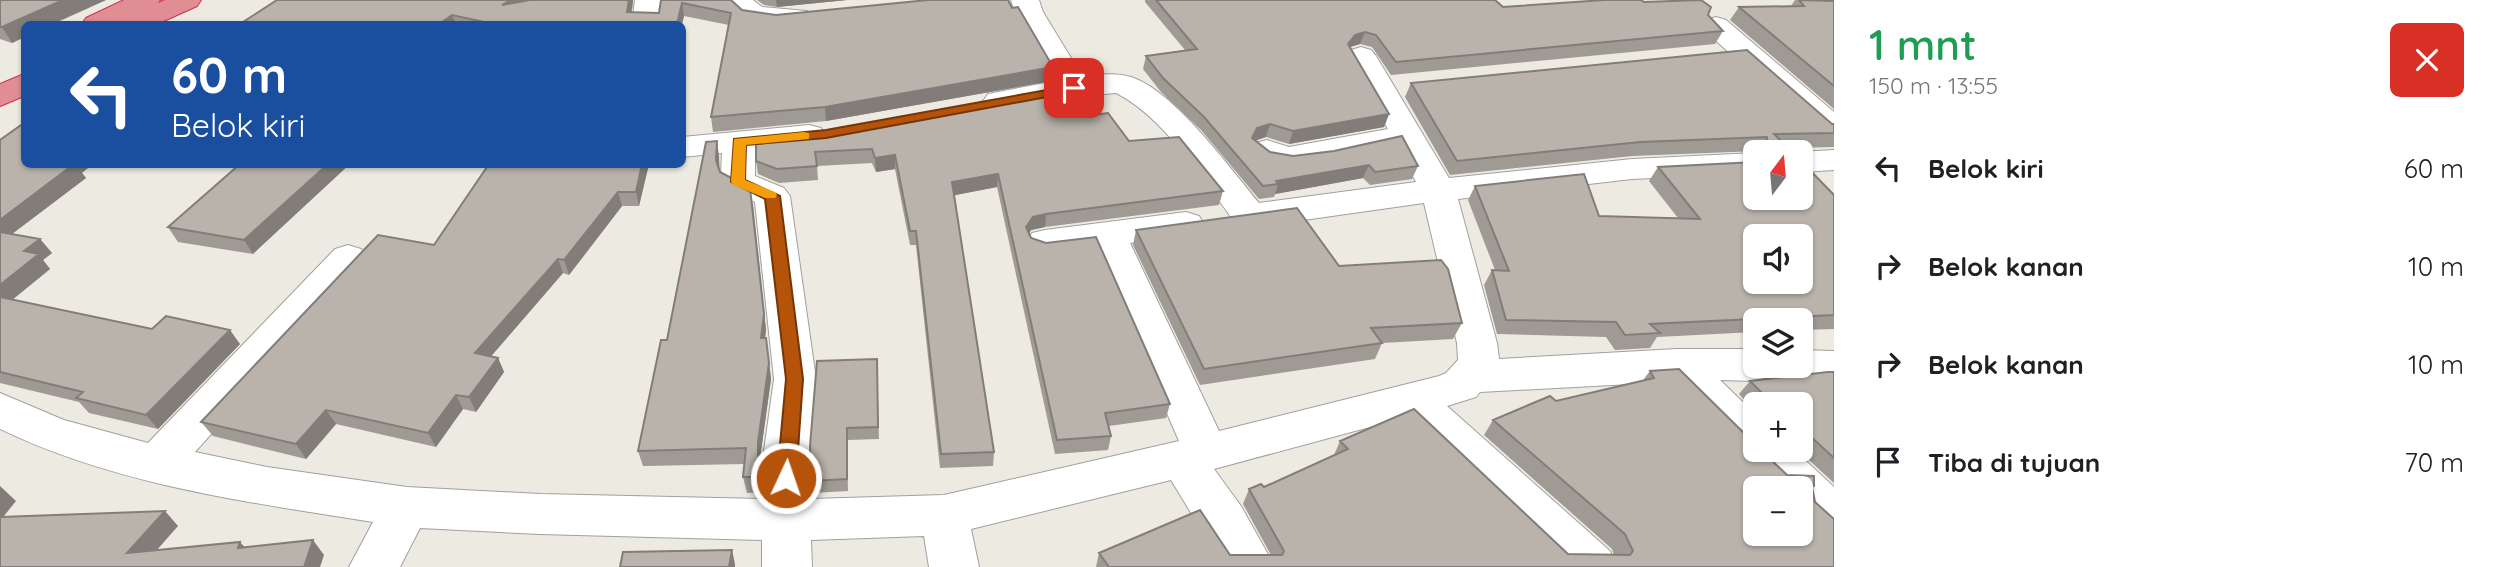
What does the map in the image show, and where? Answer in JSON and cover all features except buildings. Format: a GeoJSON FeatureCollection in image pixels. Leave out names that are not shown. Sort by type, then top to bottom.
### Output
{"type":"FeatureCollection","features":[{"type":"Feature","properties":{"kind":"highway"},"geometry":{"type":"LineString","coordinates":[[102,21],[146,0]]}},
{"type":"Feature","properties":{"kind":"highway"},"geometry":{"type":"LineString","coordinates":[[142,21],[187,0]]}},
{"type":"Feature","properties":{"kind":"highway"},"geometry":{"type":"LineString","coordinates":[[0,76],[21,64]]}},
{"type":"Feature","properties":{"kind":"highway"},"geometry":{"type":"LineString","coordinates":[[0,97],[21,85]]}},
{"type":"Feature","properties":{"kind":"street"},"geometry":{"type":"LineString","coordinates":[[646,21],[649,0]]}},
{"type":"Feature","properties":{"kind":"street"},"geometry":{"type":"LineString","coordinates":[[735,0],[751,13],[762,17],[824,15]]}},
{"type":"Feature","properties":{"kind":"street"},"geometry":{"type":"LineString","coordinates":[[1025,0],[1029,12],[1074,88]]}},
{"type":"Feature","properties":{"kind":"street"},"geometry":{"type":"LineString","coordinates":[[1716,26],[1834,129]]}},
{"type":"Feature","properties":{"kind":"street"},"geometry":{"type":"LineString","coordinates":[[1706,56],[1745,52]]}},
{"type":"Feature","properties":{"kind":"street"},"geometry":{"type":"LineString","coordinates":[[0,410],[51,434],[120,456],[267,486],[407,507],[540,514],[786,520],[944,515],[1195,456],[1461,385],[1479,364],[1477,343],[1438,190],[1408,135],[1395,87],[1361,56]]}},
{"type":"Feature","properties":{"kind":"street"},"geometry":{"type":"LineString","coordinates":[[966,107],[1113,83],[1131,88],[1186,137],[1250,216]]}},
{"type":"Feature","properties":{"kind":"street"},"geometry":{"type":"LineString","coordinates":[[686,147],[835,132]]}},
{"type":"Feature","properties":{"kind":"street"},"geometry":{"type":"LineString","coordinates":[[1267,150],[1278,156],[1289,156],[1408,135]]}},
{"type":"Feature","properties":{"kind":"street"},"geometry":{"type":"LineString","coordinates":[[739,141],[738,182],[772,196],[790,323],[794,379],[786,458],[787,567]]}},
{"type":"Feature","properties":{"kind":"street"},"geometry":{"type":"LineString","coordinates":[[1813,161],[1834,160]]}},
{"type":"Feature","properties":{"kind":"street"},"geometry":{"type":"LineString","coordinates":[[1045,242],[1438,190],[1632,169],[1743,164]]}},
{"type":"Feature","properties":{"kind":"street"},"geometry":{"type":"LineString","coordinates":[[1107,234],[1195,456],[1224,521],[1250,567]]}},
{"type":"Feature","properties":{"kind":"street"},"geometry":{"type":"LineString","coordinates":[[156,464],[348,258]]}},
{"type":"Feature","properties":{"kind":"street"},"geometry":{"type":"LineString","coordinates":[[1469,376],[1548,375],[1677,365],[1743,365]]}},
{"type":"Feature","properties":{"kind":"street"},"geometry":{"type":"LineString","coordinates":[[1677,365],[1743,428]]}},
{"type":"Feature","properties":{"kind":"street"},"geometry":{"type":"LineString","coordinates":[[1813,366],[1834,367]]}},
{"type":"Feature","properties":{"kind":"street"},"geometry":{"type":"LineString","coordinates":[[1412,399],[1592,567]]}},
{"type":"Feature","properties":{"kind":"street"},"geometry":{"type":"LineString","coordinates":[[1777,462],[1834,517]]}},
{"type":"Feature","properties":{"kind":"street"},"geometry":{"type":"LineString","coordinates":[[373,567],[407,507]]}},
{"type":"Feature","properties":{"kind":"street"},"geometry":{"type":"LineString","coordinates":[[944,515],[954,567]]}},
{"type":"Feature","properties":{"kind":"slow traffic"},"geometry":{"type":"LineString","coordinates":[[770,195],[738,182],[739,141],[804,136]]}},
{"type":"Feature","properties":{"kind":"route"},"geometry":{"type":"LineString","coordinates":[[786,478],[794,379],[790,323],[772,196],[738,182],[739,141],[826,134],[1074,88]]}}]}
